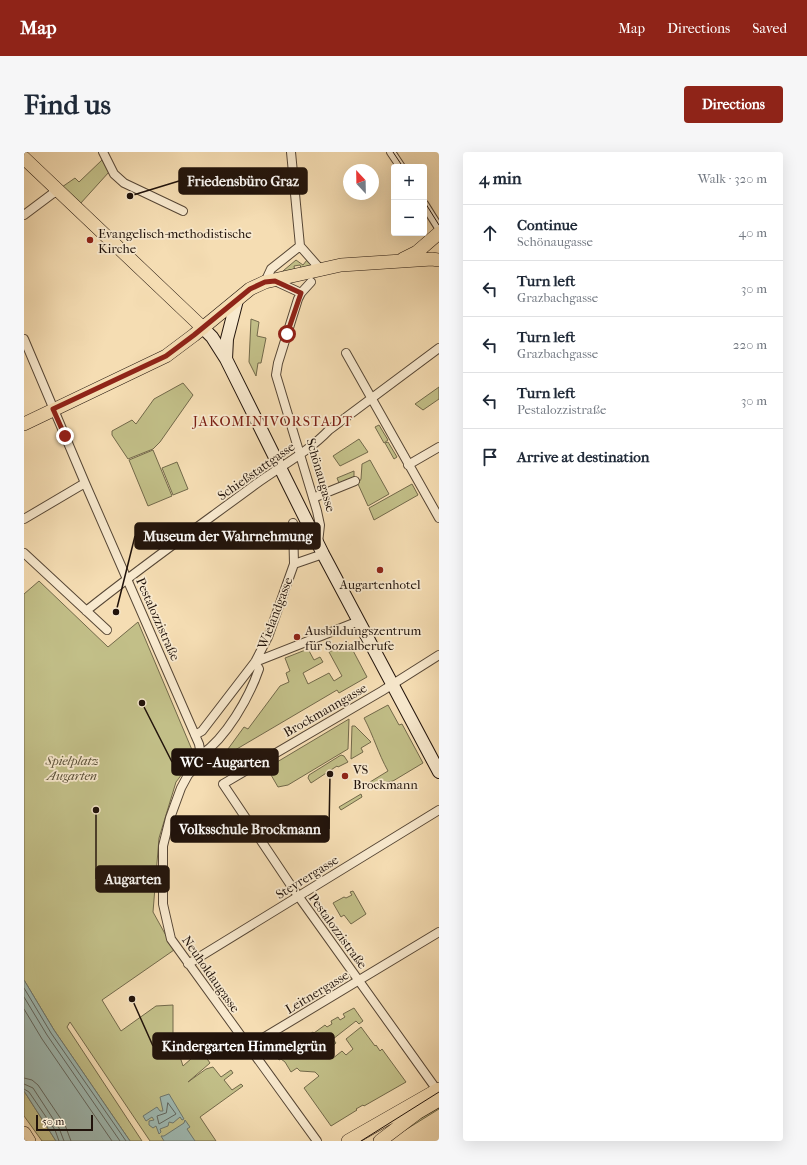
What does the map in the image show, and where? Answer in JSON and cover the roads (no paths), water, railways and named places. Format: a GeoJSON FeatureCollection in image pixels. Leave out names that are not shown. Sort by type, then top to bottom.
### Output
{"type":"FeatureCollection","features":[{"type":"Feature","properties":{"kind":"main road"},"geometry":{"type":"LineString","coordinates":[[24,158],[212,337],[226,359],[321,548],[439,772]]}},
{"type":"Feature","properties":{"kind":"main road"},"geometry":{"type":"LineString","coordinates":[[399,261],[417,252],[439,232]]}},
{"type":"Feature","properties":{"kind":"main road"},"geometry":{"type":"LineString","coordinates":[[24,424],[166,356],[250,289],[270,281],[341,265],[439,260]]}},
{"type":"Feature","properties":{"kind":"main road"},"geometry":{"type":"LineString","coordinates":[[226,359],[227,339],[237,300]]}},
{"type":"Feature","properties":{"kind":"main road"},"geometry":{"type":"LineString","coordinates":[[348,1141],[438,1093]]}},
{"type":"Feature","properties":{"kind":"main road"},"geometry":{"type":"LineString","coordinates":[[380,1141],[417,1113],[438,1093]]}},
{"type":"Feature","properties":{"kind":"main road"},"geometry":{"type":"LineString","coordinates":[[24,1133],[30,1141]]}},
{"type":"Feature","properties":{"kind":"street"},"geometry":{"type":"LineString","coordinates":[[103,152],[116,176],[124,183],[183,211]]}},
{"type":"Feature","properties":{"kind":"street"},"geometry":{"type":"LineString","coordinates":[[291,152],[300,246],[322,270]]}},
{"type":"Feature","properties":{"kind":"street"},"geometry":{"type":"LineString","coordinates":[[391,152],[399,164]]}},
{"type":"Feature","properties":{"kind":"street"},"geometry":{"type":"LineString","coordinates":[[24,215],[52,194],[59,191]]}},
{"type":"Feature","properties":{"kind":"street"},"geometry":{"type":"LineString","coordinates":[[427,209],[439,228]]}},
{"type":"Feature","properties":{"kind":"street"},"geometry":{"type":"LineString","coordinates":[[300,246],[271,269],[270,281],[301,293]]}},
{"type":"Feature","properties":{"kind":"street","name":"Schönaugasse"},"geometry":{"type":"LineString","coordinates":[[311,282],[301,293],[278,363],[276,375],[313,498],[320,525],[321,548]]}},
{"type":"Feature","properties":{"kind":"street","name":"Pestalozzistraße"},"geometry":{"type":"LineString","coordinates":[[24,339],[195,735],[201,755]]}},
{"type":"Feature","properties":{"kind":"street","name":"Schießstattgasse"},"geometry":{"type":"LineString","coordinates":[[86,611],[127,578],[300,454],[439,348]]}},
{"type":"Feature","properties":{"kind":"street"},"geometry":{"type":"LineString","coordinates":[[346,353],[439,518]]}},
{"type":"Feature","properties":{"kind":"street"},"geometry":{"type":"LineString","coordinates":[[408,465],[439,447]]}},
{"type":"Feature","properties":{"kind":"street"},"geometry":{"type":"LineString","coordinates":[[313,498],[355,481]]}},
{"type":"Feature","properties":{"kind":"street"},"geometry":{"type":"LineString","coordinates":[[24,519],[85,483]]}},
{"type":"Feature","properties":{"kind":"street","name":"Wielandgasse"},"geometry":{"type":"LineString","coordinates":[[195,735],[202,731],[255,662],[282,601],[294,564],[293,523]]}},
{"type":"Feature","properties":{"kind":"street","name":"Wielandgasse"},"geometry":{"type":"LineString","coordinates":[[294,564],[321,548]]}},
{"type":"Feature","properties":{"kind":"street"},"geometry":{"type":"LineString","coordinates":[[24,553],[107,630]]}},
{"type":"Feature","properties":{"kind":"street"},"geometry":{"type":"LineString","coordinates":[[255,662],[359,621]]}},
{"type":"Feature","properties":{"kind":"street","name":"Brockmanngasse"},"geometry":{"type":"LineString","coordinates":[[223,784],[439,655]]}},
{"type":"Feature","properties":{"kind":"street","name":"Wielandgasse"},"geometry":{"type":"LineString","coordinates":[[201,755],[212,747],[247,700],[259,669],[255,662]]}},
{"type":"Feature","properties":{"kind":"street","name":"Neuholdaugasse"},"geometry":{"type":"LineString","coordinates":[[201,755],[198,764],[188,775],[181,788],[170,818],[163,846],[163,904],[172,939],[188,964],[317,1141]]}},
{"type":"Feature","properties":{"kind":"street","name":"Pestalozzistraße"},"geometry":{"type":"LineString","coordinates":[[223,784],[299,896],[438,1093]]}},
{"type":"Feature","properties":{"kind":"street","name":"Steyrergasse"},"geometry":{"type":"LineString","coordinates":[[188,964],[439,810]]}},
{"type":"Feature","properties":{"kind":"street","name":"Leitnergasse"},"geometry":{"type":"LineString","coordinates":[[248,1047],[439,932]]}},
{"type":"Feature","properties":{"kind":"water"},"geometry":{"type":"Polygon","coordinates":[[[24,980],[54,1030],[130,1141],[56,1141],[24,1091],[24,980]]]}},
{"type":"Feature","properties":{"kind":"water"},"geometry":{"type":"Polygon","coordinates":[[[169,1094],[184,1119],[182,1120],[180,1117],[173,1123],[169,1122],[168,1126],[160,1129],[161,1132],[159,1134],[156,1126],[153,1128],[149,1125],[149,1121],[154,1120],[152,1117],[146,1121],[143,1116],[157,1107],[160,1111],[163,1111],[160,1097],[169,1094]]]}},
{"type":"Feature","properties":{"kind":"water"},"geometry":{"type":"Polygon","coordinates":[[[185,1120],[190,1127],[187,1129],[195,1141],[164,1141],[161,1136],[164,1136],[184,1123],[185,1120]]]}},
{"type":"Feature","properties":{"kind":"tram line"},"geometry":{"type":"LineString","coordinates":[[393,152],[401,164]]}},
{"type":"Feature","properties":{"kind":"tram line"},"geometry":{"type":"LineString","coordinates":[[427,206],[439,225]]}},
{"type":"Feature","properties":{"kind":"tram line"},"geometry":{"type":"LineString","coordinates":[[361,1141],[439,1092]]}},
{"type":"Feature","properties":{"kind":"place","name":"Friedensbüro Graz"},"geometry":{"type":"Point","coordinates":[130,196]}},
{"type":"Feature","properties":{"kind":"place","name":"Evangelisch-methodistische Kirche"},"geometry":{"type":"Point","coordinates":[90,240]}},
{"type":"Feature","properties":{"kind":"place","name":"Augartenhotel"},"geometry":{"type":"Point","coordinates":[380,570]}},
{"type":"Feature","properties":{"kind":"place","name":"Museum der Wahrnehmung"},"geometry":{"type":"Point","coordinates":[116,612]}},
{"type":"Feature","properties":{"kind":"place","name":"Ausbildungszentrum für Sozialberufe"},"geometry":{"type":"Point","coordinates":[297,637]}},
{"type":"Feature","properties":{"kind":"place","name":"WC - Augarten"},"geometry":{"type":"Point","coordinates":[142,703]}},
{"type":"Feature","properties":{"kind":"place","name":"Volksschule Brockmann"},"geometry":{"type":"Point","coordinates":[330,774]}},
{"type":"Feature","properties":{"kind":"place","name":"VS Brockmann"},"geometry":{"type":"Point","coordinates":[345,776]}},
{"type":"Feature","properties":{"kind":"place","name":"Augarten"},"geometry":{"type":"Point","coordinates":[96,810]}},
{"type":"Feature","properties":{"kind":"place","name":"Kindergarten Himmelgrün"},"geometry":{"type":"Point","coordinates":[132,999]}},
{"type":"Feature","properties":{"kind":"district","name":"JAKOMINIVORSTADT"},"geometry":{"type":"Point","coordinates":[273,421]}},
{"type":"Feature","properties":{"kind":"park label","name":"Spielplatz Augarten"},"geometry":{"type":"Point","coordinates":[72,768]}}]}
